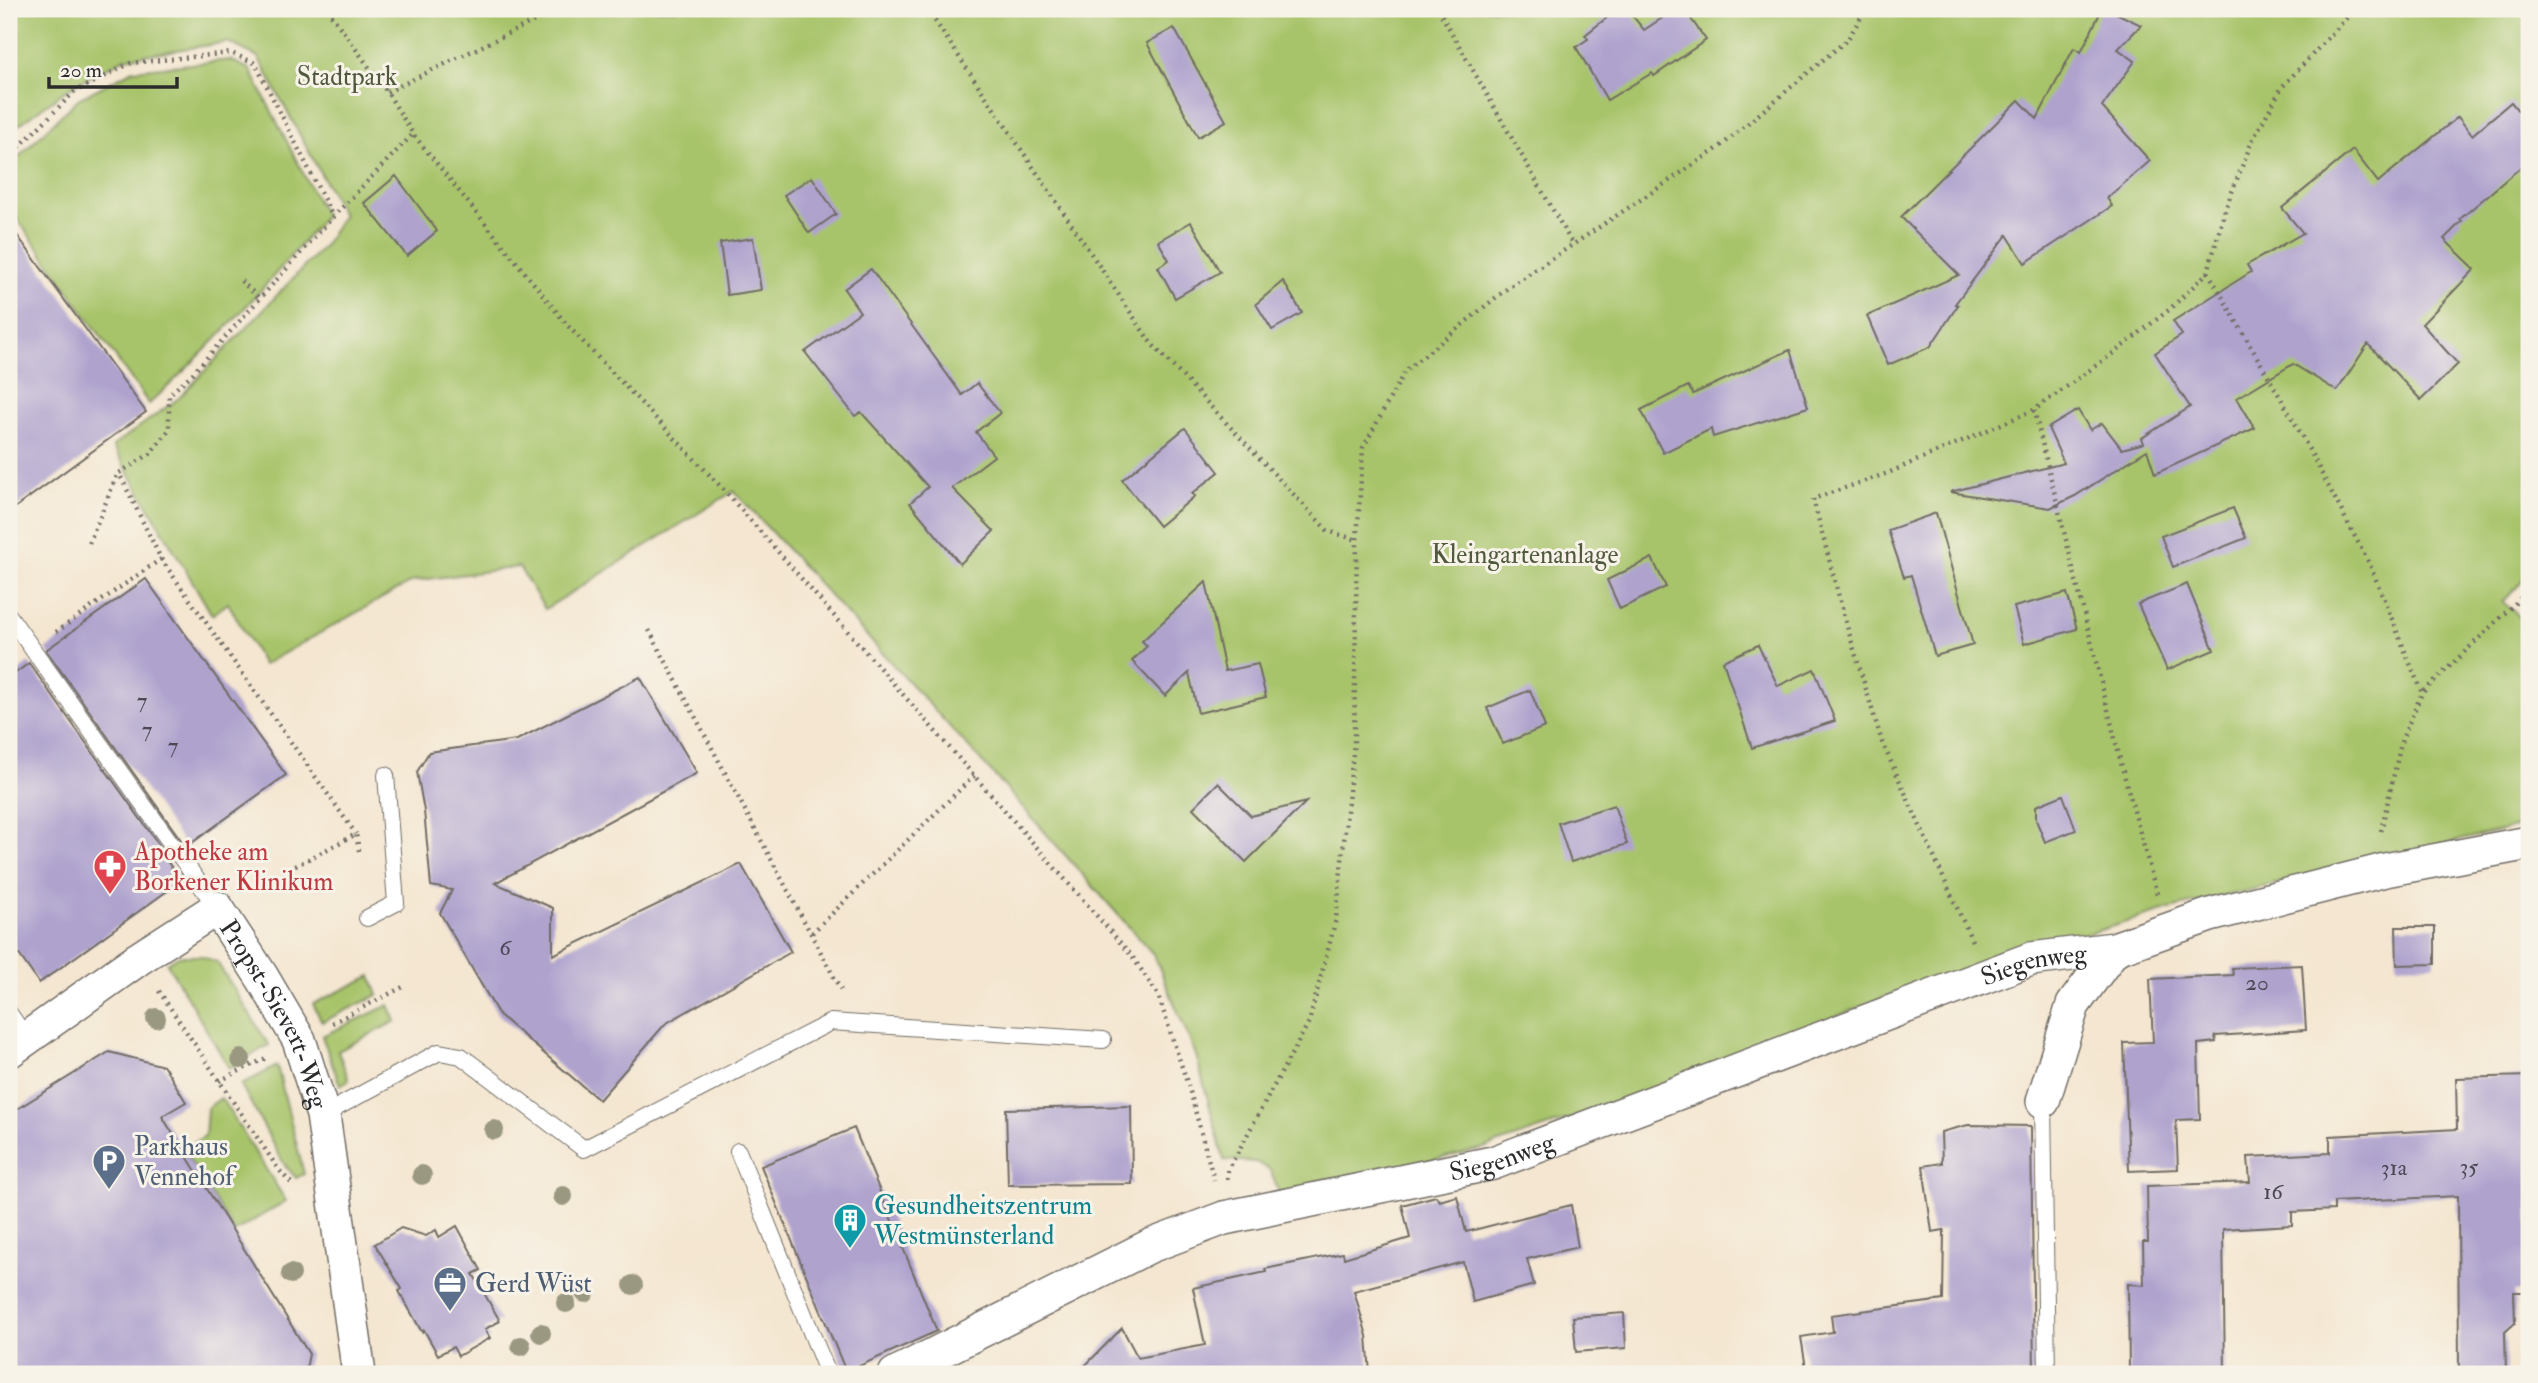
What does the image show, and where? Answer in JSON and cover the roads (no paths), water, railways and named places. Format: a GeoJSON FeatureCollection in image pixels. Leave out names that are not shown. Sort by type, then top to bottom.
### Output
{"type":"FeatureCollection","features":[{"type":"Feature","properties":{"kind":"street","name":"Siegenweg"},"geometry":{"type":"LineString","coordinates":[[895,1374],[1150,1246],[1224,1218],[1493,1163],[2031,959],[2114,949],[2166,928],[2210,915],[2385,870],[2529,842]]}},
{"type":"Feature","properties":{"kind":"street","name":"Propst-Sievert-Weg"},"geometry":{"type":"LineString","coordinates":[[15,1034],[217,908],[299,1040],[323,1115],[359,1374]]}},
{"type":"Feature","properties":{"kind":"street","name":"Siegenweg"},"geometry":{"type":"LineString","coordinates":[[2043,1101],[2073,1005],[2114,949]]}},
{"type":"Feature","properties":{"kind":"lane"},"geometry":{"type":"LineString","coordinates":[[9,615],[217,908]]}},
{"type":"Feature","properties":{"kind":"lane"},"geometry":{"type":"LineString","coordinates":[[367,918],[396,903],[386,775]]}},
{"type":"Feature","properties":{"kind":"lane"},"geometry":{"type":"LineString","coordinates":[[323,1115],[439,1052],[461,1056],[584,1149],[831,1022],[1103,1040]]}},
{"type":"Feature","properties":{"kind":"lane"},"geometry":{"type":"LineString","coordinates":[[2043,1101],[2047,1374]]}},
{"type":"Feature","properties":{"kind":"lane"},"geometry":{"type":"LineString","coordinates":[[738,1151],[828,1374]]}},
{"type":"Feature","properties":{"kind":"place","name":"Apotheke am Borkener Klinikum"},"geometry":{"type":"Point","coordinates":[110,896]}},
{"type":"Feature","properties":{"kind":"place","name":"Parkhaus Vennehof"},"geometry":{"type":"Point","coordinates":[109,1191]}},
{"type":"Feature","properties":{"kind":"place","name":"Gesundheitszentrum Westmünsterland"},"geometry":{"type":"Point","coordinates":[850,1250]}},
{"type":"Feature","properties":{"kind":"place","name":"Gerd Wüst"},"geometry":{"type":"Point","coordinates":[450,1313]}},
{"type":"Feature","properties":{"kind":"park label","name":"Stadtpark"},"geometry":{"type":"Point","coordinates":[347,76]}},
{"type":"Feature","properties":{"kind":"park label","name":"Kleingartenanlage"},"geometry":{"type":"Point","coordinates":[1525,554]}}]}
